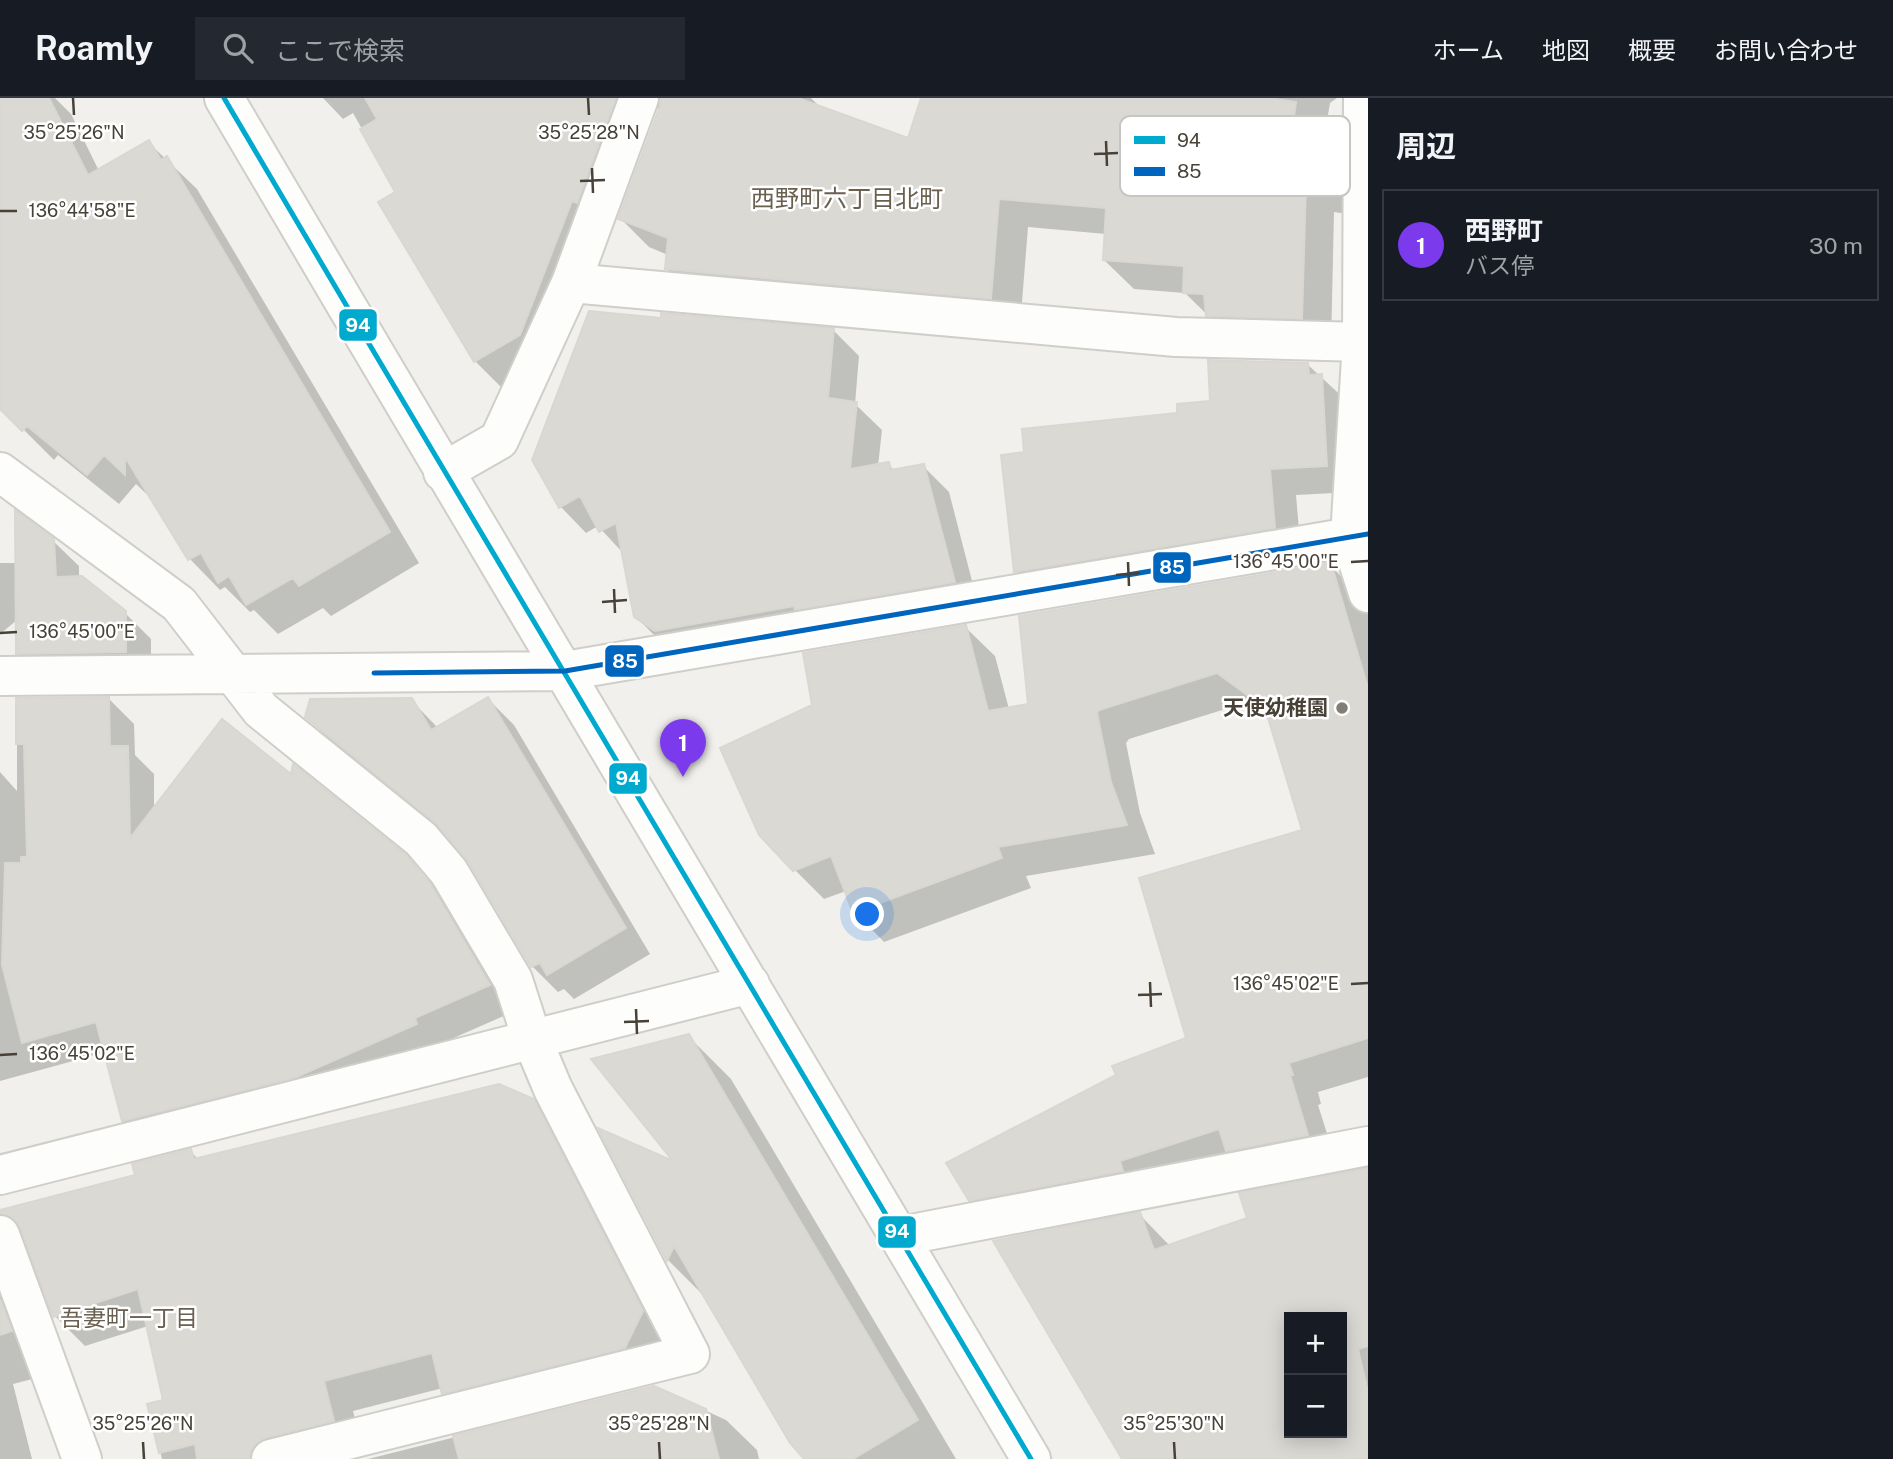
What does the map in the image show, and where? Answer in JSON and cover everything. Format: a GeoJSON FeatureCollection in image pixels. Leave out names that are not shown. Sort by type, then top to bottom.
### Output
{"type":"FeatureCollection","features":[{"type":"Feature","properties":{"kind":"street"},"geometry":{"type":"LineString","coordinates":[[224,98],[443,472],[565,671],[1031,1459]]}},
{"type":"Feature","properties":{"kind":"street"},"geometry":{"type":"LineString","coordinates":[[443,472],[499,440],[570,283],[639,98]]}},
{"type":"Feature","properties":{"kind":"street"},"geometry":{"type":"LineString","coordinates":[[1363,98],[1359,535],[1368,593]]}},
{"type":"Feature","properties":{"kind":"street"},"geometry":{"type":"LineString","coordinates":[[570,283],[1176,337],[1362,342]]}},
{"type":"Feature","properties":{"kind":"street"},"geometry":{"type":"LineString","coordinates":[[2,478],[179,604],[261,710],[421,839],[449,872],[513,980],[532,1039],[553,1089],[690,1354],[271,1459]]}},
{"type":"Feature","properties":{"kind":"street"},"geometry":{"type":"LineString","coordinates":[[0,676],[565,671],[1359,535]]}},
{"type":"Feature","properties":{"kind":"street"},"geometry":{"type":"LineString","coordinates":[[0,1175],[750,984]]}},
{"type":"Feature","properties":{"kind":"street"},"geometry":{"type":"LineString","coordinates":[[901,1236],[1368,1146]]}},
{"type":"Feature","properties":{"kind":"street"},"geometry":{"type":"LineString","coordinates":[[0,1235],[82,1459]]}},
{"type":"Feature","properties":{"kind":"building"},"geometry":{"type":"Polygon","coordinates":[[[0,98],[49,98],[88,175],[149,140],[161,160],[167,156],[390,532],[299,586],[293,578],[246,605],[229,576],[218,583],[201,553],[188,560],[125,457],[125,475],[104,455],[87,475],[27,426],[22,431],[0,409],[0,98]]]}},
{"type":"Feature","properties":{"kind":"building"},"geometry":{"type":"Polygon","coordinates":[[[365,98],[616,98],[577,203],[572,201],[520,335],[474,362],[378,202],[395,192],[360,129],[377,119],[365,98]]]}},
{"type":"Feature","properties":{"kind":"building"},"geometry":{"type":"Polygon","coordinates":[[[660,98],[798,98],[908,138],[921,98],[1269,98],[1296,102],[1294,116],[1120,116],[1120,196],[1306,196],[1302,319],[1206,316],[1204,294],[1183,293],[1184,266],[1103,260],[1106,208],[999,199],[991,299],[665,269],[668,238],[618,219],[660,106],[660,98]]]}},
{"type":"Feature","properties":{"kind":"building"},"geometry":{"type":"Polygon","coordinates":[[[589,311],[661,318],[661,313],[834,328],[828,398],[857,402],[850,469],[889,462],[891,470],[924,464],[955,582],[795,610],[794,606],[655,631],[634,617],[616,523],[599,532],[580,496],[559,508],[532,460],[589,311]]]}},
{"type":"Feature","properties":{"kind":"building"},"geometry":{"type":"Polygon","coordinates":[[[1208,360],[1308,363],[1309,375],[1322,374],[1327,466],[1270,469],[1275,528],[1014,572],[1001,455],[1024,452],[1022,429],[1177,413],[1177,404],[1210,401],[1208,360]]]}},
{"type":"Feature","properties":{"kind":"building"},"geometry":{"type":"Polygon","coordinates":[[[15,510],[54,539],[56,577],[82,576],[126,611],[126,652],[16,654],[15,510]]]}},
{"type":"Feature","properties":{"kind":"building"},"geometry":{"type":"Polygon","coordinates":[[[1331,563],[1368,688],[1368,1038],[1289,1063],[1308,1135],[1226,1151],[1219,1129],[1120,1161],[1123,1171],[969,1201],[946,1163],[1116,1075],[1112,1066],[1186,1038],[1139,878],[1302,830],[1265,708],[1217,673],[1099,710],[1097,713],[1111,782],[1127,825],[998,847],[1002,858],[853,913],[831,856],[793,871],[759,835],[720,748],[812,705],[803,653],[966,625],[988,711],[1028,704],[1019,616],[1331,563]]]}},
{"type":"Feature","properties":{"kind":"building"},"geometry":{"type":"Polygon","coordinates":[[[109,697],[110,746],[128,746],[130,838],[222,719],[291,774],[293,764],[406,855],[431,885],[490,985],[415,1018],[417,1024],[294,1078],[122,1121],[96,1022],[22,1043],[2,965],[5,863],[21,863],[21,857],[27,857],[24,744],[16,744],[16,698],[109,697]]]}},
{"type":"Feature","properties":{"kind":"building"},"geometry":{"type":"Polygon","coordinates":[[[488,697],[626,928],[547,975],[540,963],[531,967],[468,861],[438,825],[305,717],[310,699],[412,698],[431,730],[488,697]]]}},
{"type":"Feature","properties":{"kind":"building"},"geometry":{"type":"Polygon","coordinates":[[[689,1034],[918,1420],[853,1459],[804,1459],[790,1443],[674,1246],[667,1261],[598,1128],[673,1161],[591,1059],[689,1034]]]}},
{"type":"Feature","properties":{"kind":"building"},"geometry":{"type":"Polygon","coordinates":[[[499,1084],[534,1099],[643,1311],[625,1348],[442,1394],[432,1353],[324,1381],[334,1421],[265,1438],[255,1444],[250,1452],[250,1459],[197,1459],[195,1444],[159,1453],[147,1404],[163,1400],[138,1289],[53,1317],[20,1227],[13,1218],[0,1214],[0,1210],[135,1175],[132,1164],[191,1149],[194,1159],[499,1084]]]}},
{"type":"Feature","properties":{"kind":"building"},"geometry":{"type":"Polygon","coordinates":[[[1368,1168],[1368,1346],[1358,1349],[1368,1392],[1368,1459],[1122,1459],[993,1241],[1140,1212],[1154,1250],[1247,1218],[1239,1193],[1368,1168]]]}},
{"type":"Feature","properties":{"kind":"building"},"geometry":{"type":"Polygon","coordinates":[[[0,1299],[12,1331],[0,1335],[0,1299]]]}},
{"type":"Feature","properties":{"kind":"building"},"geometry":{"type":"Polygon","coordinates":[[[654,1386],[706,1409],[719,1459],[459,1459],[453,1436],[654,1386]]]}},
{"type":"Feature","properties":{"kind":"transit line","name":"94"},"geometry":{"type":"LineString","coordinates":[[224,98],[1031,1459]]}},
{"type":"Feature","properties":{"kind":"transit line","name":"85"},"geometry":{"type":"LineString","coordinates":[[374,673],[565,671],[1368,534]]}},
{"type":"Feature","properties":{"kind":"place","name":"天使幼稚園"},"geometry":{"type":"Point","coordinates":[1342,708]}},
{"type":"Feature","properties":{"kind":"place","name":"西野町"},"geometry":{"type":"Point","coordinates":[683,777]}},
{"type":"Feature","properties":{"kind":"district","name":"西野町六丁目北町"},"geometry":{"type":"Point","coordinates":[847,199]}},
{"type":"Feature","properties":{"kind":"district","name":"吾妻町一丁目"},"geometry":{"type":"Point","coordinates":[129,1318]}}]}
